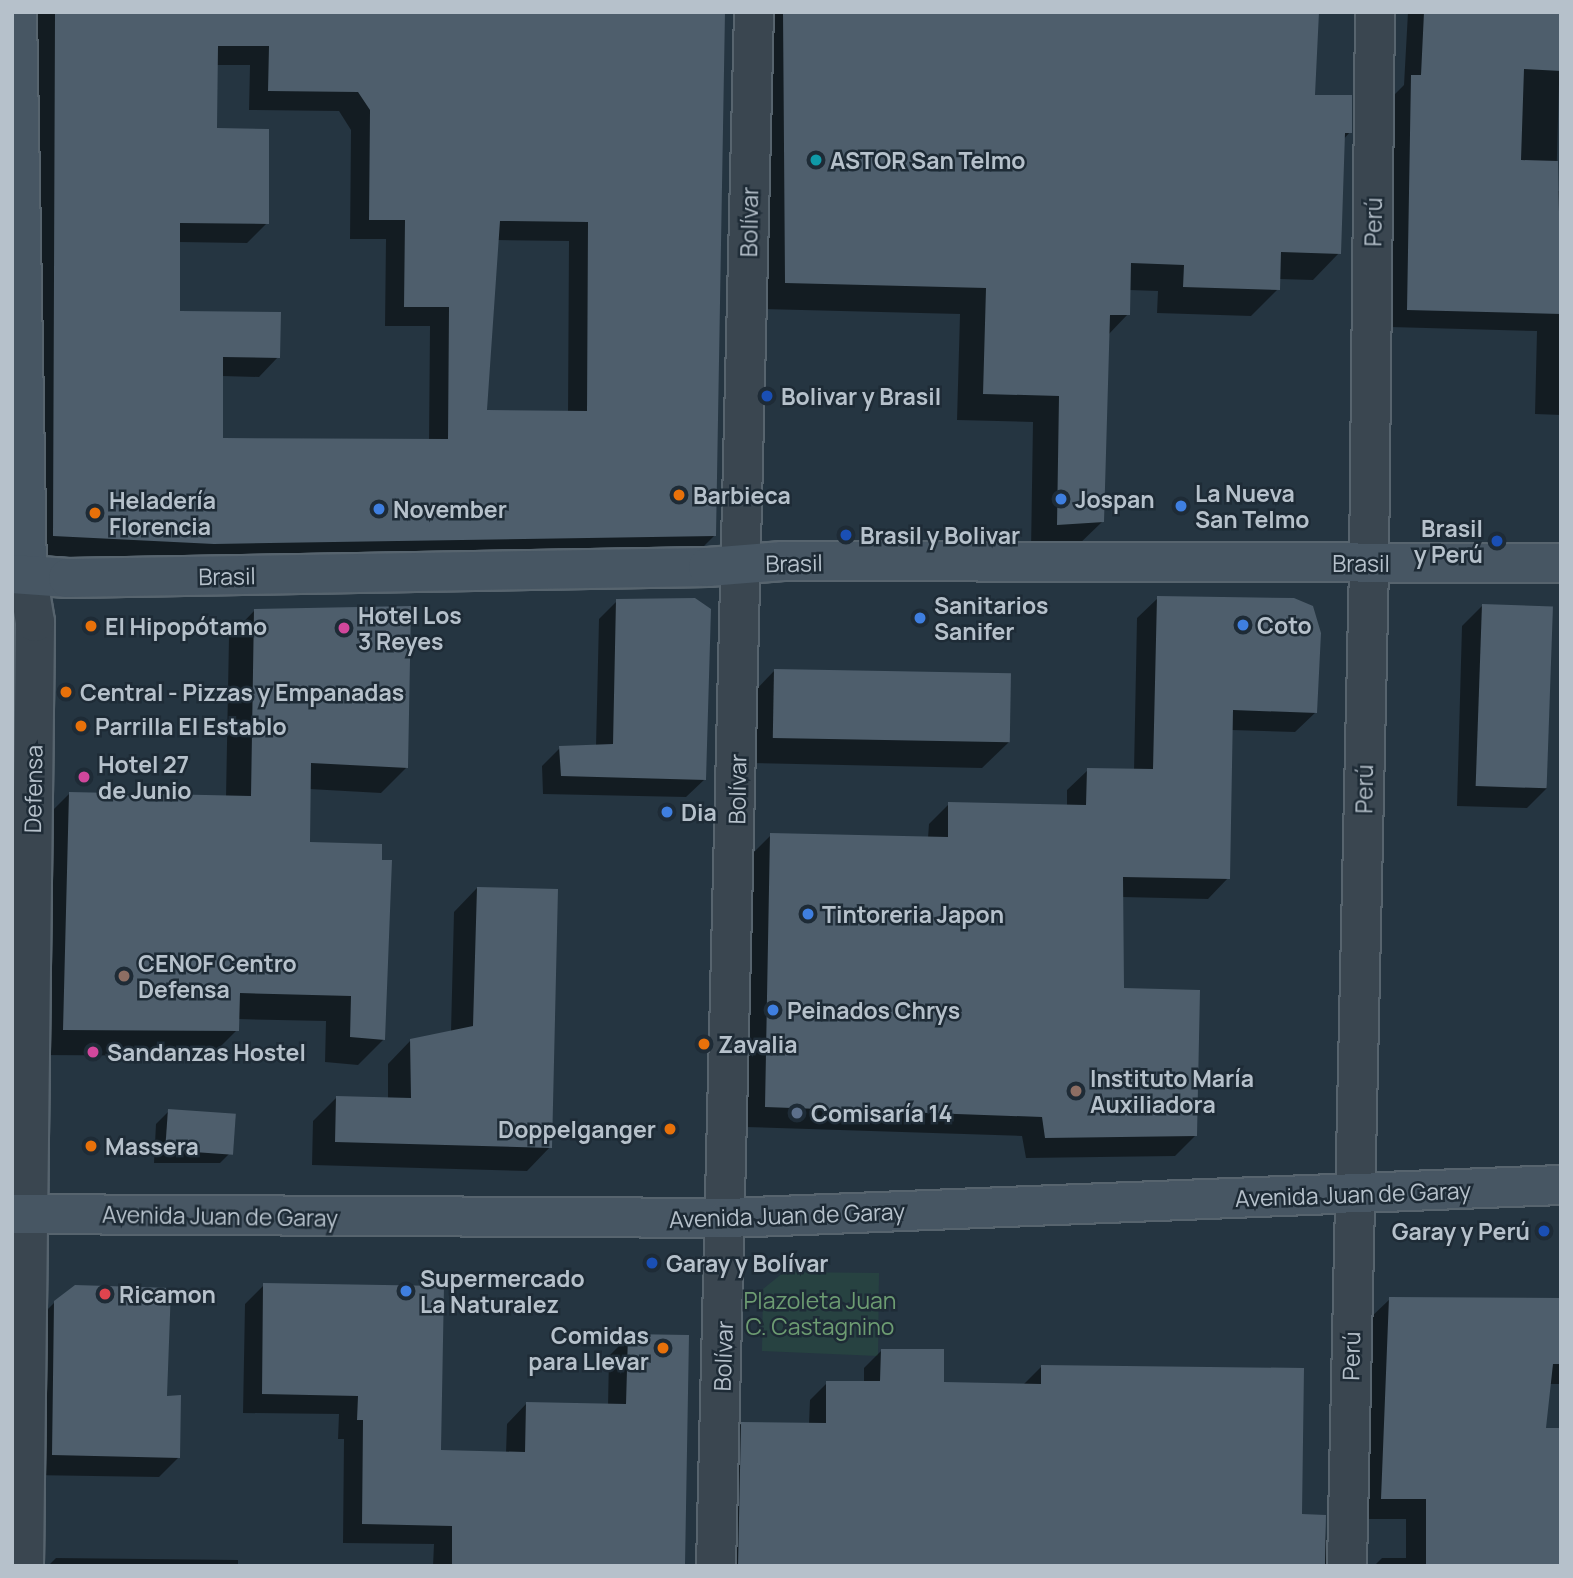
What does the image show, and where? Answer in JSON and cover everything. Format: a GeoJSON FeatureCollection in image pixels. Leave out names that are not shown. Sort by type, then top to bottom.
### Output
{"type":"FeatureCollection","features":[{"type":"Feature","properties":{"kind":"main road","name":"Defensa"},"geometry":{"type":"LineString","coordinates":[[18,12],[20,574]]}},
{"type":"Feature","properties":{"kind":"main road","name":"Brasil"},"geometry":{"type":"LineString","coordinates":[[20,574],[68,578],[742,565],[1561,563]]}},
{"type":"Feature","properties":{"kind":"main road","name":"Avenida Juan de Garay"},"geometry":{"type":"LineString","coordinates":[[20,1214],[728,1218],[1561,1185]]}},
{"type":"Feature","properties":{"kind":"street","name":"Bolívar"},"geometry":{"type":"LineString","coordinates":[[716,1566],[728,1218],[754,12]]}},
{"type":"Feature","properties":{"kind":"street","name":"Perú"},"geometry":{"type":"LineString","coordinates":[[1347,1566],[1369,564],[1376,12]]}},
{"type":"Feature","properties":{"kind":"street","name":"Defensa"},"geometry":{"type":"LineString","coordinates":[[20,574],[35,622],[20,1214],[24,1566]]}},
{"type":"Feature","properties":{"kind":"green space","name":"Plazoleta Juan C. Castagnino"},"geometry":{"type":"Polygon","coordinates":[[[784,1272],[879,1273],[878,1356],[762,1351],[763,1289],[784,1272]]]}},
{"type":"Feature","properties":{"kind":"building"},"geometry":{"type":"Polygon","coordinates":[[[55,12],[725,12],[716,536],[214,544],[53,536],[55,12]],[[218,46],[217,128],[269,129],[269,224],[180,223],[180,311],[281,312],[280,358],[223,357],[223,438],[448,439],[449,307],[404,307],[405,220],[369,220],[370,110],[358,92],[268,91],[269,46],[218,46]],[[500,221],[487,410],[587,411],[588,222],[500,221]]]}},
{"type":"Feature","properties":{"kind":"building"},"geometry":{"type":"Polygon","coordinates":[[[783,12],[1319,12],[1315,95],[1352,95],[1352,133],[1345,133],[1341,254],[1281,252],[1280,290],[1183,287],[1184,265],[1131,263],[1130,315],[1110,315],[1104,522],[1057,525],[1059,396],[983,394],[986,288],[785,283],[783,12]]]}},
{"type":"Feature","properties":{"kind":"building"},"geometry":{"type":"Polygon","coordinates":[[[1424,12],[1561,12],[1561,71],[1524,69],[1521,160],[1558,161],[1561,314],[1407,310],[1411,75],[1421,75],[1424,12]]]}},
{"type":"Feature","properties":{"kind":"building"},"geometry":{"type":"Polygon","coordinates":[[[1157,596],[1294,598],[1313,606],[1321,633],[1317,713],[1233,710],[1230,879],[1123,877],[1124,988],[1200,990],[1197,1136],[1045,1138],[1042,1117],[765,1107],[770,833],[948,837],[948,802],[1086,805],[1087,768],[1153,769],[1157,596]]]}},
{"type":"Feature","properties":{"kind":"building"},"geometry":{"type":"Polygon","coordinates":[[[695,598],[711,609],[706,780],[561,776],[559,746],[613,744],[616,599],[695,598]]]}},
{"type":"Feature","properties":{"kind":"building"},"geometry":{"type":"Polygon","coordinates":[[[1482,604],[1553,606],[1547,788],[1476,786],[1482,604]]]}},
{"type":"Feature","properties":{"kind":"building"},"geometry":{"type":"Polygon","coordinates":[[[411,606],[408,768],[311,763],[310,842],[382,844],[382,860],[392,860],[385,1040],[350,1037],[351,996],[240,993],[239,1031],[63,1030],[69,792],[251,796],[254,609],[411,606]]]}},
{"type":"Feature","properties":{"kind":"building"},"geometry":{"type":"Polygon","coordinates":[[[774,669],[1011,673],[1010,742],[773,738],[774,669]]]}},
{"type":"Feature","properties":{"kind":"building"},"geometry":{"type":"Polygon","coordinates":[[[477,887],[558,889],[552,1148],[335,1142],[336,1096],[411,1098],[410,1039],[473,1026],[477,887]]]}},
{"type":"Feature","properties":{"kind":"building"},"geometry":{"type":"Polygon","coordinates":[[[168,1109],[236,1114],[233,1155],[165,1150],[168,1109]]]}},
{"type":"Feature","properties":{"kind":"building"},"geometry":{"type":"Polygon","coordinates":[[[263,1283],[444,1286],[441,1450],[525,1452],[526,1402],[626,1404],[628,1334],[689,1335],[685,1566],[452,1566],[452,1526],[362,1524],[363,1420],[357,1420],[358,1396],[262,1394],[263,1283]]]}},
{"type":"Feature","properties":{"kind":"building"},"geometry":{"type":"Polygon","coordinates":[[[75,1285],[171,1288],[167,1396],[181,1395],[180,1458],[52,1455],[54,1301],[75,1285]]]}},
{"type":"Feature","properties":{"kind":"building"},"geometry":{"type":"Polygon","coordinates":[[[1389,1297],[1561,1298],[1561,1364],[1553,1364],[1546,1428],[1561,1428],[1561,1566],[1426,1566],[1426,1499],[1381,1499],[1389,1297]]]}},
{"type":"Feature","properties":{"kind":"building"},"geometry":{"type":"Polygon","coordinates":[[[881,1349],[944,1349],[944,1382],[1041,1384],[1041,1365],[1304,1368],[1302,1514],[1326,1515],[1325,1566],[738,1566],[741,1422],[826,1423],[826,1381],[880,1381],[881,1349]]]}},
{"type":"Feature","properties":{"kind":"place","name":"ASTOR San Telmo"},"geometry":{"type":"Point","coordinates":[816,160]}},
{"type":"Feature","properties":{"kind":"place","name":"Bolivar y Brasil"},"geometry":{"type":"Point","coordinates":[767,396]}},
{"type":"Feature","properties":{"kind":"place","name":"Barbieca"},"geometry":{"type":"Point","coordinates":[679,495]}},
{"type":"Feature","properties":{"kind":"place","name":"Jospan"},"geometry":{"type":"Point","coordinates":[1061,499]}},
{"type":"Feature","properties":{"kind":"place","name":"La Nueva San Telmo"},"geometry":{"type":"Point","coordinates":[1181,506]}},
{"type":"Feature","properties":{"kind":"place","name":"November"},"geometry":{"type":"Point","coordinates":[379,509]}},
{"type":"Feature","properties":{"kind":"place","name":"Heladería Florencia"},"geometry":{"type":"Point","coordinates":[95,513]}},
{"type":"Feature","properties":{"kind":"place","name":"Brasil y Bolivar"},"geometry":{"type":"Point","coordinates":[846,535]}},
{"type":"Feature","properties":{"kind":"place","name":"Brasil y Perú"},"geometry":{"type":"Point","coordinates":[1497,541]}},
{"type":"Feature","properties":{"kind":"place","name":"Sanitarios Sanifer"},"geometry":{"type":"Point","coordinates":[920,618]}},
{"type":"Feature","properties":{"kind":"place","name":"Coto"},"geometry":{"type":"Point","coordinates":[1243,625]}},
{"type":"Feature","properties":{"kind":"place","name":"El Hipopótamo"},"geometry":{"type":"Point","coordinates":[91,626]}},
{"type":"Feature","properties":{"kind":"place","name":"Hotel Los 3 Reyes"},"geometry":{"type":"Point","coordinates":[344,628]}},
{"type":"Feature","properties":{"kind":"place","name":"Central - Pizzas y Empanadas"},"geometry":{"type":"Point","coordinates":[66,692]}},
{"type":"Feature","properties":{"kind":"place","name":"Parrilla El Establo"},"geometry":{"type":"Point","coordinates":[81,726]}},
{"type":"Feature","properties":{"kind":"place","name":"Hotel 27 de Junio"},"geometry":{"type":"Point","coordinates":[84,777]}},
{"type":"Feature","properties":{"kind":"place","name":"Dia"},"geometry":{"type":"Point","coordinates":[667,812]}},
{"type":"Feature","properties":{"kind":"place","name":"Tintoreria Japon"},"geometry":{"type":"Point","coordinates":[808,914]}},
{"type":"Feature","properties":{"kind":"place","name":"CENOF Centro Defensa"},"geometry":{"type":"Point","coordinates":[124,976]}},
{"type":"Feature","properties":{"kind":"place","name":"Peinados Chrys"},"geometry":{"type":"Point","coordinates":[773,1010]}},
{"type":"Feature","properties":{"kind":"place","name":"Zavalia"},"geometry":{"type":"Point","coordinates":[704,1044]}},
{"type":"Feature","properties":{"kind":"place","name":"Sandanzas Hostel"},"geometry":{"type":"Point","coordinates":[93,1052]}},
{"type":"Feature","properties":{"kind":"place","name":"Instituto María Auxiliadora"},"geometry":{"type":"Point","coordinates":[1076,1091]}},
{"type":"Feature","properties":{"kind":"place","name":"Comisaría 14"},"geometry":{"type":"Point","coordinates":[797,1113]}},
{"type":"Feature","properties":{"kind":"place","name":"Doppelganger"},"geometry":{"type":"Point","coordinates":[670,1129]}},
{"type":"Feature","properties":{"kind":"place","name":"Massera"},"geometry":{"type":"Point","coordinates":[91,1146]}},
{"type":"Feature","properties":{"kind":"place","name":"Garay y Perú"},"geometry":{"type":"Point","coordinates":[1544,1231]}},
{"type":"Feature","properties":{"kind":"place","name":"Garay y Bolívar"},"geometry":{"type":"Point","coordinates":[652,1263]}},
{"type":"Feature","properties":{"kind":"place","name":"Supermercado La Naturalez"},"geometry":{"type":"Point","coordinates":[406,1291]}},
{"type":"Feature","properties":{"kind":"place","name":"Ricamon"},"geometry":{"type":"Point","coordinates":[105,1294]}},
{"type":"Feature","properties":{"kind":"place","name":"Comidas para Llevar"},"geometry":{"type":"Point","coordinates":[663,1348]}}]}
